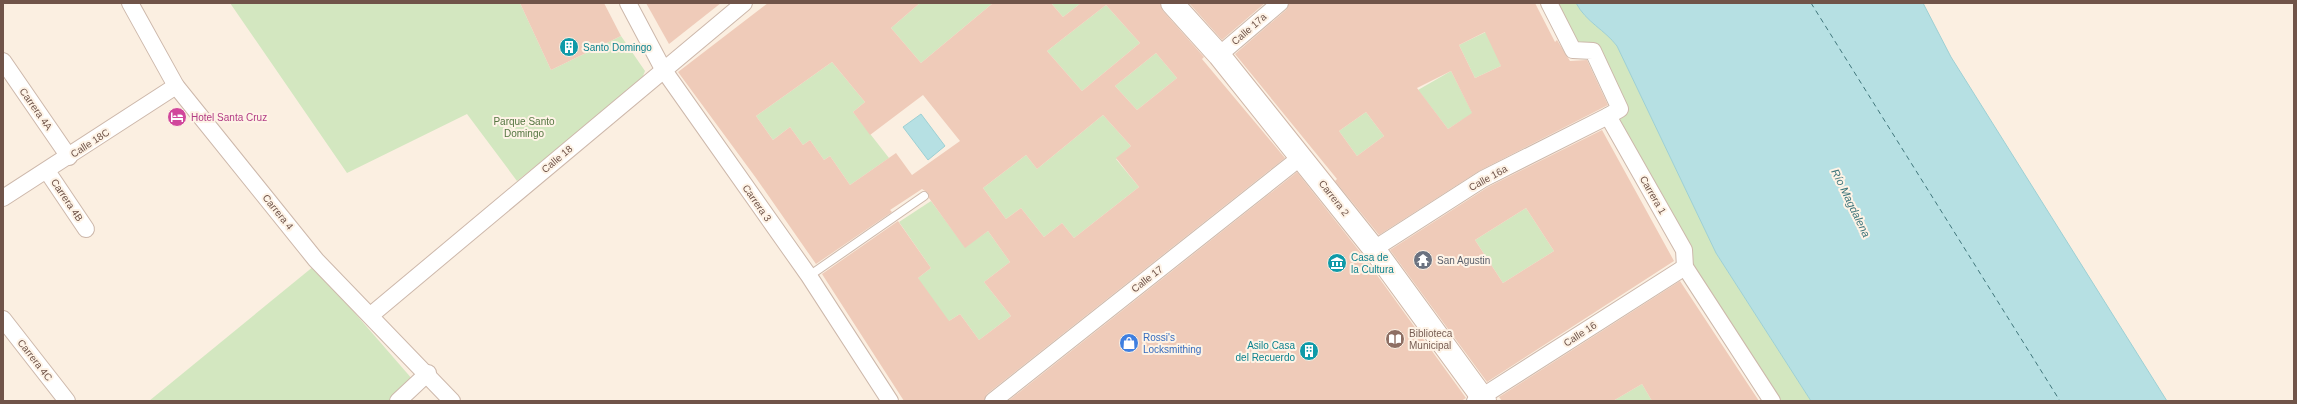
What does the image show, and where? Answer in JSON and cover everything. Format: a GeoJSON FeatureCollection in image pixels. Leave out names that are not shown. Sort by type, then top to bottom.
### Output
{"type":"FeatureCollection","features":[{"type":"Feature","properties":{"kind":"main road","name":"Carrera 2"},"geometry":{"type":"LineString","coordinates":[[1172,3],[1218,56],[1301,157],[1374,249],[1481,399]]}},
{"type":"Feature","properties":{"kind":"street","name":"Carrera 4"},"geometry":{"type":"LineString","coordinates":[[130,3],[176,86],[316,260],[428,374],[452,401]]}},
{"type":"Feature","properties":{"kind":"street","name":"Carrera 3"},"geometry":{"type":"LineString","coordinates":[[628,3],[663,69],[808,276],[890,401]]}},
{"type":"Feature","properties":{"kind":"street","name":"Calle 18"},"geometry":{"type":"LineString","coordinates":[[370,315],[663,69],[744,3]]}},
{"type":"Feature","properties":{"kind":"street","name":"Calle 17a"},"geometry":{"type":"LineString","coordinates":[[1218,56],[1280,3]]}},
{"type":"Feature","properties":{"kind":"street"},"geometry":{"type":"LineString","coordinates":[[1549,3],[1573,50],[1592,51],[1620,109],[1608,116]]}},
{"type":"Feature","properties":{"kind":"street","name":"Carrera 4A"},"geometry":{"type":"LineString","coordinates":[[3,61],[69,157]]}},
{"type":"Feature","properties":{"kind":"street","name":"Calle 18C"},"geometry":{"type":"LineString","coordinates":[[3,198],[69,157],[176,86]]}},
{"type":"Feature","properties":{"kind":"street","name":"Calle 16a"},"geometry":{"type":"LineString","coordinates":[[1374,249],[1483,179],[1608,116]]}},
{"type":"Feature","properties":{"kind":"street","name":"Carrera 1"},"geometry":{"type":"LineString","coordinates":[[1608,116],[1684,250],[1685,266],[1772,401]]}},
{"type":"Feature","properties":{"kind":"street","name":"Calle 17"},"geometry":{"type":"LineString","coordinates":[[993,401],[1301,157]]}},
{"type":"Feature","properties":{"kind":"street","name":"Carrera 4B"},"geometry":{"type":"LineString","coordinates":[[47,171],[86,229]]}},
{"type":"Feature","properties":{"kind":"street","name":"Calle 16"},"geometry":{"type":"LineString","coordinates":[[1481,399],[1685,266]]}},
{"type":"Feature","properties":{"kind":"street","name":"Carrera 4C"},"geometry":{"type":"LineString","coordinates":[[3,319],[9,340],[67,401]]}},
{"type":"Feature","properties":{"kind":"street"},"geometry":{"type":"LineString","coordinates":[[398,401],[428,374]]}},
{"type":"Feature","properties":{"kind":"lane"},"geometry":{"type":"LineString","coordinates":[[808,276],[924,196]]}},
{"type":"Feature","properties":{"kind":"green space","name":"Parque Santo Domingo"},"geometry":{"type":"Polygon","coordinates":[[[230,3],[520,3],[551,70],[621,36],[645,71],[640,83],[517,181],[467,114],[347,173],[230,3]]]}},
{"type":"Feature","properties":{"kind":"green space"},"geometry":{"type":"Polygon","coordinates":[[[920,3],[993,3],[921,63],[891,28],[920,3]]]}},
{"type":"Feature","properties":{"kind":"green space"},"geometry":{"type":"Polygon","coordinates":[[[1051,3],[1081,3],[1063,17],[1051,3]]]}},
{"type":"Feature","properties":{"kind":"green space"},"geometry":{"type":"Polygon","coordinates":[[[1549,3],[1576,3],[1590,21],[1607,35],[1617,46],[1716,253],[1811,401],[1772,401],[1685,267],[1608,116],[1619,109],[1593,52],[1573,50],[1549,3]]]}},
{"type":"Feature","properties":{"kind":"green space"},"geometry":{"type":"Polygon","coordinates":[[[1106,5],[1140,43],[1082,91],[1047,51],[1106,5]]]}},
{"type":"Feature","properties":{"kind":"green space"},"geometry":{"type":"Polygon","coordinates":[[[1492,29],[1501,66],[1475,78],[1459,45],[1492,29]]]}},
{"type":"Feature","properties":{"kind":"green space"},"geometry":{"type":"Polygon","coordinates":[[[1156,53],[1177,78],[1137,110],[1115,86],[1156,53]]]}},
{"type":"Feature","properties":{"kind":"green space"},"geometry":{"type":"Polygon","coordinates":[[[832,62],[865,102],[853,112],[889,158],[850,185],[830,156],[824,160],[810,140],[803,145],[790,127],[773,140],[756,116],[832,62]]]}},
{"type":"Feature","properties":{"kind":"green space"},"geometry":{"type":"Polygon","coordinates":[[[1451,71],[1478,124],[1468,130],[1462,120],[1448,129],[1418,90],[1451,71]]]}},
{"type":"Feature","properties":{"kind":"green space"},"geometry":{"type":"Polygon","coordinates":[[[1366,112],[1384,136],[1357,156],[1339,131],[1366,112]]]}},
{"type":"Feature","properties":{"kind":"green space"},"geometry":{"type":"Polygon","coordinates":[[[1103,115],[1131,146],[1116,159],[1139,187],[1074,238],[1062,223],[1044,237],[1021,208],[1006,219],[983,188],[1026,155],[1037,169],[1103,115]]]}},
{"type":"Feature","properties":{"kind":"green space"},"geometry":{"type":"Polygon","coordinates":[[[931,201],[965,247],[988,231],[1010,262],[984,282],[1011,316],[979,340],[960,314],[938,328],[918,278],[931,268],[899,222],[931,201]]]}},
{"type":"Feature","properties":{"kind":"green space"},"geometry":{"type":"Polygon","coordinates":[[[1526,208],[1554,251],[1503,283],[1475,240],[1526,208]]]}},
{"type":"Feature","properties":{"kind":"green space"},"geometry":{"type":"Polygon","coordinates":[[[314,266],[413,380],[389,401],[149,401],[314,266]]]}},
{"type":"Feature","properties":{"kind":"green space"},"geometry":{"type":"Polygon","coordinates":[[[1642,384],[1652,401],[1613,401],[1642,384]]]}},
{"type":"Feature","properties":{"kind":"water","name":"Río Magdalena"},"geometry":{"type":"Polygon","coordinates":[[[1576,3],[1923,3],[1951,57],[2167,401],[1811,401],[1716,253],[1617,46],[1607,35],[1590,21],[1576,3]]]}},
{"type":"Feature","properties":{"kind":"water"},"geometry":{"type":"Polygon","coordinates":[[[921,114],[945,146],[928,160],[903,127],[921,114]]]}},
{"type":"Feature","properties":{"kind":"building","name":"Santo Domingo"},"geometry":{"type":"Polygon","coordinates":[[[520,3],[604,3],[621,36],[551,70],[520,3]]]}},
{"type":"Feature","properties":{"kind":"building"},"geometry":{"type":"Polygon","coordinates":[[[646,3],[721,3],[669,44],[646,3]]]}},
{"type":"Feature","properties":{"kind":"building"},"geometry":{"type":"Polygon","coordinates":[[[768,3],[920,3],[891,28],[921,63],[993,3],[1051,3],[1063,17],[1081,3],[1160,3],[1163,11],[1204,57],[1202,59],[1285,158],[987,394],[984,401],[904,401],[822,274],[898,221],[931,268],[918,278],[949,321],[960,314],[979,340],[1011,316],[984,282],[1010,262],[988,231],[965,248],[929,198],[928,193],[922,189],[890,210],[892,212],[816,264],[756,178],[678,72],[768,3]],[[1106,5],[1047,51],[1082,91],[1140,43],[1106,5]],[[1156,53],[1115,86],[1137,110],[1177,78],[1156,53]],[[832,62],[756,116],[773,140],[790,127],[803,145],[810,140],[824,160],[830,156],[850,185],[896,153],[912,175],[960,141],[923,95],[870,135],[853,112],[865,102],[832,62]],[[1103,115],[1037,169],[1026,155],[983,188],[1006,219],[1021,208],[1044,237],[1062,223],[1074,238],[1139,187],[1116,158],[1131,146],[1103,115]]]}},
{"type":"Feature","properties":{"kind":"building"},"geometry":{"type":"Polygon","coordinates":[[[1189,3],[1265,3],[1222,40],[1189,3]]]}},
{"type":"Feature","properties":{"kind":"building"},"geometry":{"type":"Polygon","coordinates":[[[1289,3],[1535,3],[1555,42],[1557,40],[1570,61],[1587,60],[1608,105],[1479,171],[1379,235],[1335,181],[1337,179],[1235,54],[1286,10],[1289,3]],[[1485,32],[1459,45],[1475,78],[1501,66],[1485,32]],[[1451,71],[1417,88],[1448,129],[1472,113],[1451,71]],[[1366,112],[1339,131],[1357,156],[1384,136],[1366,112]]]}},
{"type":"Feature","properties":{"kind":"building"},"geometry":{"type":"Polygon","coordinates":[[[1602,130],[1674,261],[1487,382],[1390,250],[1488,187],[1602,130]],[[1526,208],[1475,240],[1503,283],[1554,251],[1526,208]]]}},
{"type":"Feature","properties":{"kind":"building"},"geometry":{"type":"Polygon","coordinates":[[[1297,172],[1364,257],[1466,398],[1461,401],[1008,401],[1297,172]]]}},
{"type":"Feature","properties":{"kind":"building"},"geometry":{"type":"Polygon","coordinates":[[[1680,281],[1759,401],[1652,401],[1642,384],[1613,401],[1502,401],[1499,397],[1680,281]]]}},
{"type":"Feature","properties":{"kind":"ferry route"},"geometry":{"type":"LineString","coordinates":[[1811,3],[2060,401]]}},
{"type":"Feature","properties":{"kind":"place","name":"Santo Domingo"},"geometry":{"type":"Point","coordinates":[569,47]}},
{"type":"Feature","properties":{"kind":"place","name":"Hotel Santa Cruz"},"geometry":{"type":"Point","coordinates":[177,117]}},
{"type":"Feature","properties":{"kind":"place","name":"San Agustin"},"geometry":{"type":"Point","coordinates":[1423,260]}},
{"type":"Feature","properties":{"kind":"place","name":"Casa de la Cultura"},"geometry":{"type":"Point","coordinates":[1337,263]}},
{"type":"Feature","properties":{"kind":"place","name":"Biblioteca Municipal"},"geometry":{"type":"Point","coordinates":[1395,339]}},
{"type":"Feature","properties":{"kind":"place","name":"Rossi's Locksmithing"},"geometry":{"type":"Point","coordinates":[1129,343]}},
{"type":"Feature","properties":{"kind":"place","name":"Asilo Casa del Recuerdo"},"geometry":{"type":"Point","coordinates":[1309,351]}}]}
